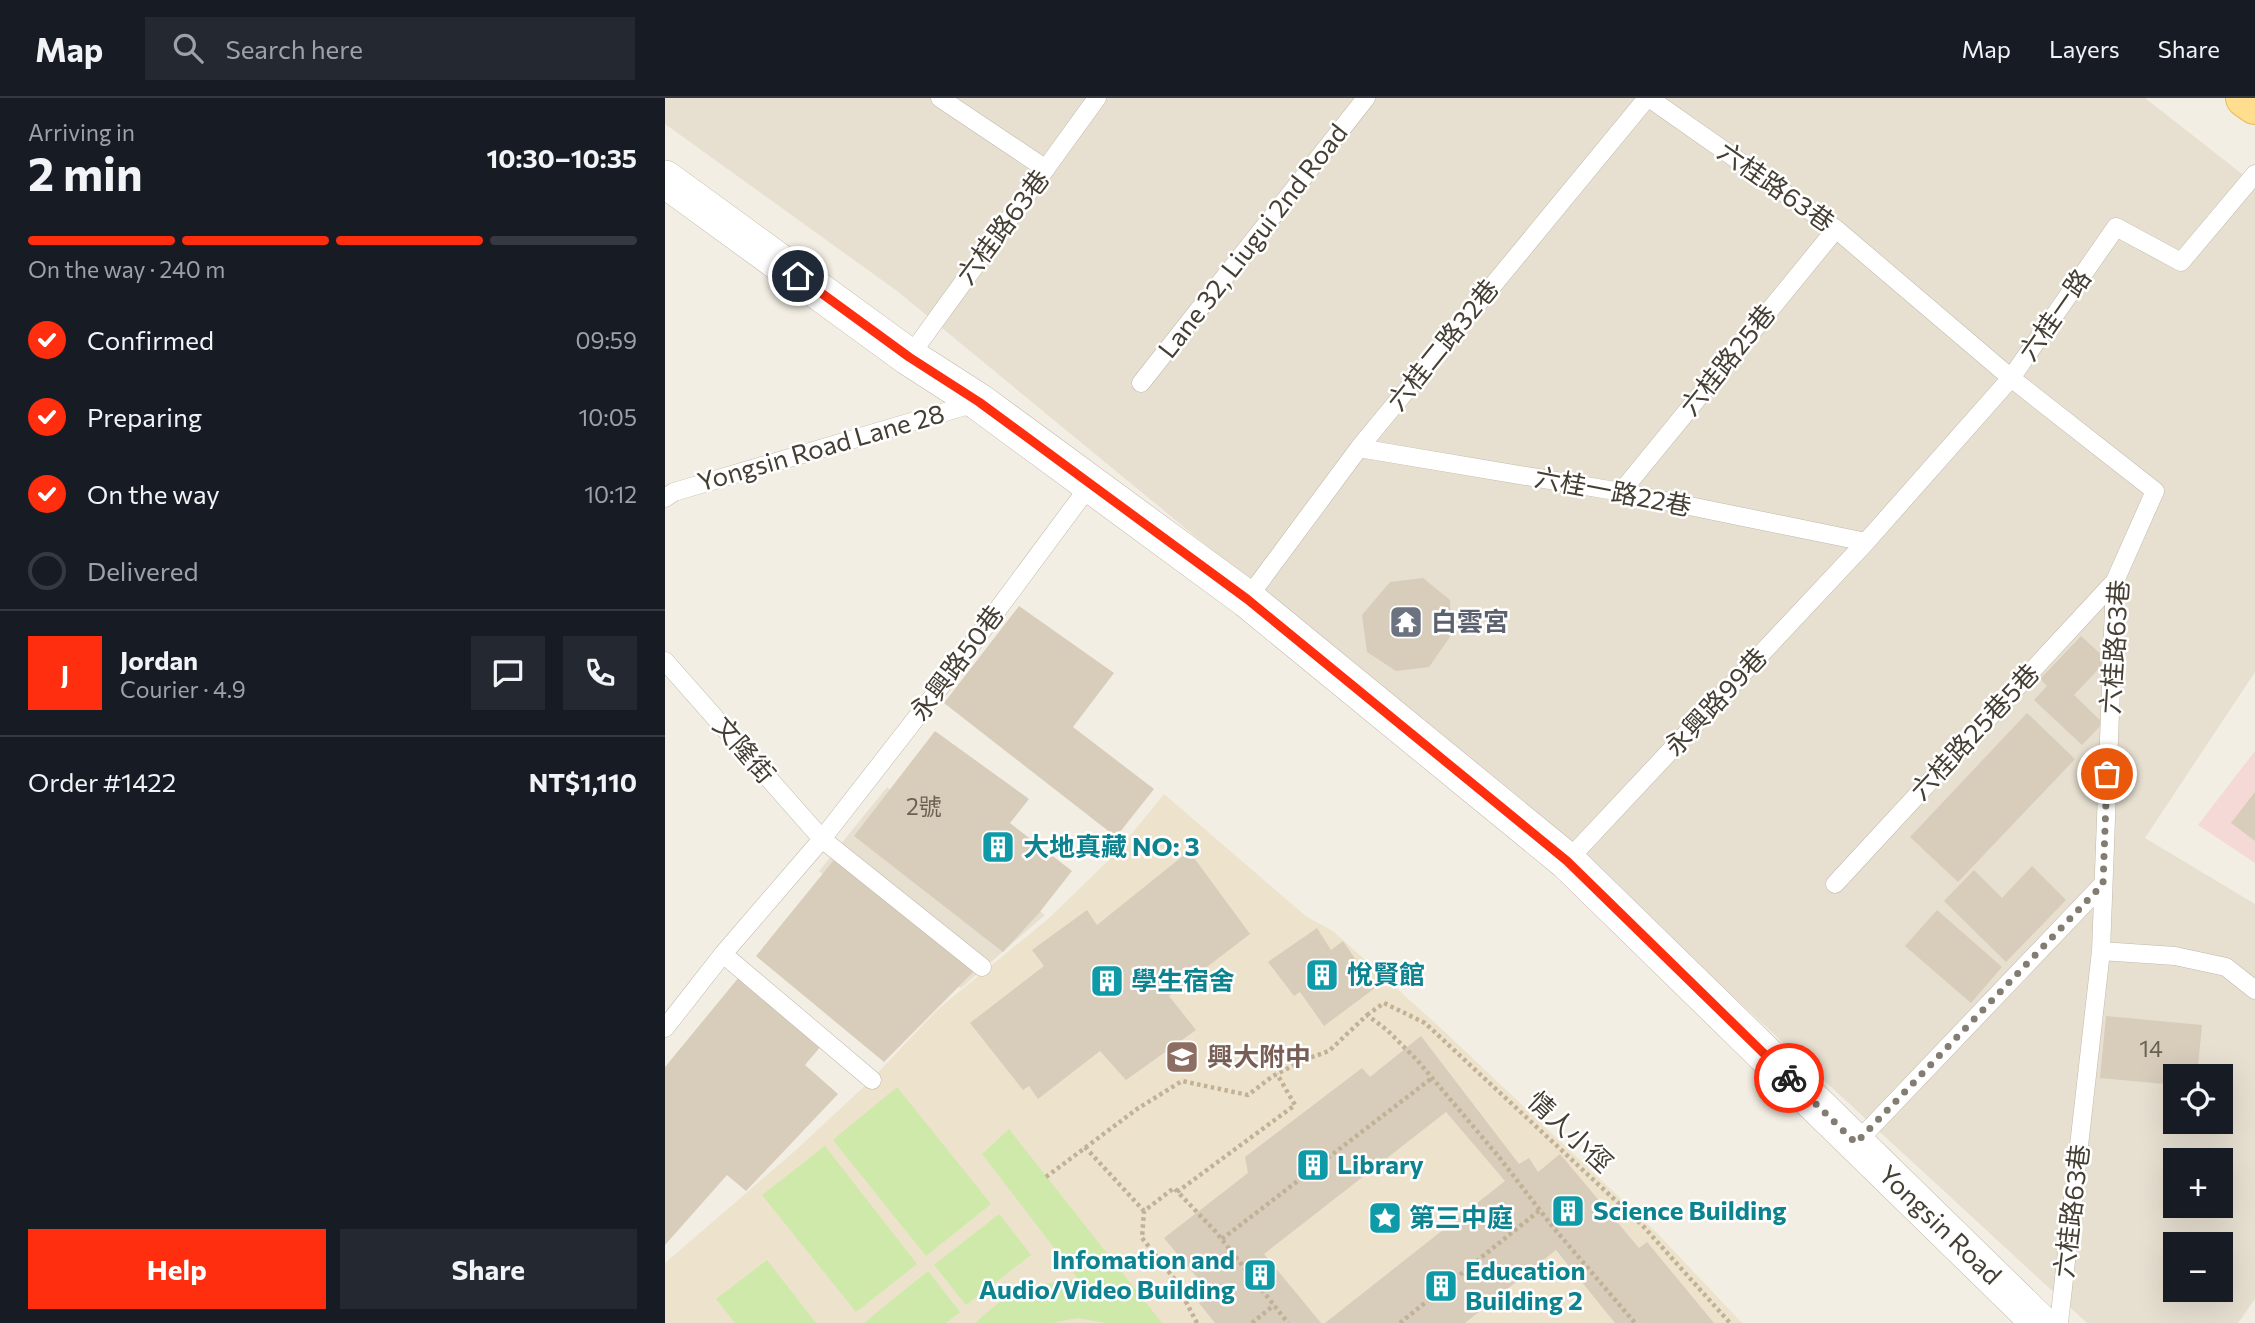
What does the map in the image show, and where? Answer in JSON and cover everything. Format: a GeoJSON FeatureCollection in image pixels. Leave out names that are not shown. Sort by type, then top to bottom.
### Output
{"type":"FeatureCollection","features":[{"type":"Feature","properties":{"kind":"main road"},"geometry":{"type":"LineString","coordinates":[[2245,98],[2255,106]]}},
{"type":"Feature","properties":{"kind":"street","name":"Yongsin Road"},"geometry":{"type":"LineString","coordinates":[[665,179],[909,357],[979,402],[1247,599],[1567,861],[2040,1323]]}},
{"type":"Feature","properties":{"kind":"lane"},"geometry":{"type":"LineString","coordinates":[[940,98],[1046,169]]}},
{"type":"Feature","properties":{"kind":"lane","name":"六桂路63巷"},"geometry":{"type":"LineString","coordinates":[[909,357],[1097,98]]}},
{"type":"Feature","properties":{"kind":"lane","name":"Lane 32, Liugui 2nd Road"},"geometry":{"type":"LineString","coordinates":[[1141,383],[1366,98]]}},
{"type":"Feature","properties":{"kind":"lane","name":"六桂路63巷"},"geometry":{"type":"LineString","coordinates":[[1648,98],[1836,229],[2011,378],[2155,491],[2115,581],[2101,951],[2059,1323]]}},
{"type":"Feature","properties":{"kind":"lane","name":"六桂二路32巷"},"geometry":{"type":"LineString","coordinates":[[1247,599],[1359,448],[1648,98]]}},
{"type":"Feature","properties":{"kind":"lane","name":"六桂一路"},"geometry":{"type":"LineString","coordinates":[[1866,542],[2011,378],[2116,226],[2181,262],[2255,174]]}},
{"type":"Feature","properties":{"kind":"lane","name":"六桂路25巷"},"geometry":{"type":"LineString","coordinates":[[1621,492],[1836,229]]}},
{"type":"Feature","properties":{"kind":"lane","name":"Yongsin Road Lane 28"},"geometry":{"type":"LineString","coordinates":[[665,498],[674,492],[979,402]]}},
{"type":"Feature","properties":{"kind":"lane","name":"六桂一路22巷"},"geometry":{"type":"LineString","coordinates":[[1359,448],[1621,492],[1866,542]]}},
{"type":"Feature","properties":{"kind":"lane","name":"永興路50巷"},"geometry":{"type":"LineString","coordinates":[[665,1028],[723,954],[822,839],[1090,485]]}},
{"type":"Feature","properties":{"kind":"lane","name":"永興路99巷"},"geometry":{"type":"LineString","coordinates":[[1567,861],[1866,542]]}},
{"type":"Feature","properties":{"kind":"lane","name":"六桂路25巷5巷"},"geometry":{"type":"LineString","coordinates":[[1835,884],[2115,581]]}},
{"type":"Feature","properties":{"kind":"lane","name":"文隆街"},"geometry":{"type":"LineString","coordinates":[[665,661],[822,839],[982,967]]}},
{"type":"Feature","properties":{"kind":"lane"},"geometry":{"type":"LineString","coordinates":[[1856,1143],[2103,884]]}},
{"type":"Feature","properties":{"kind":"lane"},"geometry":{"type":"LineString","coordinates":[[2101,951],[2175,956],[2227,967],[2255,990]]}},
{"type":"Feature","properties":{"kind":"lane"},"geometry":{"type":"LineString","coordinates":[[723,954],[872,1080]]}},
{"type":"Feature","properties":{"kind":"path","name":"情人小徑"},"geometry":{"type":"LineString","coordinates":[[1367,1015],[1384,1003],[1425,1023],[1643,1226],[1730,1323]]}},
{"type":"Feature","properties":{"kind":"path"},"geometry":{"type":"LineString","coordinates":[[1046,1177],[1137,1109],[1182,1081],[1248,1095],[1277,1074],[1329,1051],[1367,1015],[1387,1030],[1432,1079],[1635,1323]]}},
{"type":"Feature","properties":{"kind":"path"},"geometry":{"type":"LineString","coordinates":[[1177,1192],[1295,1105],[1277,1074]]}},
{"type":"Feature","properties":{"kind":"path"},"geometry":{"type":"LineString","coordinates":[[1222,1239],[1432,1079]]}},
{"type":"Feature","properties":{"kind":"path"},"geometry":{"type":"LineString","coordinates":[[1085,1147],[1144,1211],[1142,1238],[1174,1277],[1197,1323]]}},
{"type":"Feature","properties":{"kind":"path"},"geometry":{"type":"LineString","coordinates":[[1144,1211],[1174,1188],[1222,1239],[1288,1323]]}},
{"type":"Feature","properties":{"kind":"path"},"geometry":{"type":"LineString","coordinates":[[1400,1323],[1539,1210]]}},
{"type":"Feature","properties":{"kind":"path"},"geometry":{"type":"LineString","coordinates":[[1252,1323],[1274,1305]]}},
{"type":"Feature","properties":{"kind":"shaded area"},"geometry":{"type":"Polygon","coordinates":[[[665,98],[2145,98],[2255,184],[2255,672],[2145,838],[2255,904],[2255,1299],[2238,1323],[2087,1323],[1557,834],[897,291],[665,124],[665,98]]]}},
{"type":"Feature","properties":{"kind":"shaded area"},"geometry":{"type":"Polygon","coordinates":[[[2255,751],[2255,863],[2198,825],[2255,751]]]}},
{"type":"Feature","properties":{"kind":"shaded area"},"geometry":{"type":"Polygon","coordinates":[[[887,787],[1045,915],[961,988],[881,936],[888,927],[819,871],[887,787]]]}},
{"type":"Feature","properties":{"kind":"shaded area","name":"興大附中"},"geometry":{"type":"Polygon","coordinates":[[[1164,794],[1307,917],[1333,931],[1445,1032],[1657,1233],[1742,1323],[665,1323],[665,1263],[797,1149],[870,1081],[937,1010],[1048,919],[1116,853],[1164,794]]]}},
{"type":"Feature","properties":{"kind":"green space"},"geometry":{"type":"Polygon","coordinates":[[[897,1087],[991,1204],[926,1256],[833,1140],[897,1087]]]}},
{"type":"Feature","properties":{"kind":"green space"},"geometry":{"type":"Polygon","coordinates":[[[1009,1129],[1162,1323],[1107,1323],[1077,1318],[1052,1323],[976,1323],[997,1305],[1022,1290],[1078,1279],[982,1154],[1009,1129]]]}},
{"type":"Feature","properties":{"kind":"green space"},"geometry":{"type":"Polygon","coordinates":[[[825,1146],[917,1264],[856,1312],[762,1195],[825,1146]]]}},
{"type":"Feature","properties":{"kind":"green space"},"geometry":{"type":"Polygon","coordinates":[[[999,1214],[1031,1255],[966,1305],[934,1265],[999,1214]]]}},
{"type":"Feature","properties":{"kind":"green space"},"geometry":{"type":"Polygon","coordinates":[[[767,1260],[816,1323],[735,1323],[716,1299],[767,1260]]]}},
{"type":"Feature","properties":{"kind":"green space"},"geometry":{"type":"Polygon","coordinates":[[[928,1271],[960,1312],[946,1323],[864,1323],[928,1271]]]}},
{"type":"Feature","properties":{"kind":"building"},"geometry":{"type":"Polygon","coordinates":[[[1423,578],[1450,600],[1452,634],[1429,667],[1396,671],[1367,652],[1362,615],[1390,582],[1423,578]]]}},
{"type":"Feature","properties":{"kind":"building"},"geometry":{"type":"Polygon","coordinates":[[[1019,606],[1114,673],[1073,727],[1154,789],[1116,837],[944,703],[1019,606]]]}},
{"type":"Feature","properties":{"kind":"building"},"geometry":{"type":"Polygon","coordinates":[[[2081,636],[2107,660],[2074,695],[2103,723],[2082,745],[2034,700],[2047,686],[2040,679],[2081,636]]]}},
{"type":"Feature","properties":{"kind":"building"},"geometry":{"type":"Polygon","coordinates":[[[2027,713],[2075,759],[1958,882],[1910,837],[2027,713]]]}},
{"type":"Feature","properties":{"kind":"building"},"geometry":{"type":"Polygon","coordinates":[[[935,731],[1029,799],[1010,823],[1072,871],[1039,913],[1003,952],[854,836],[935,731]]]}},
{"type":"Feature","properties":{"kind":"building"},"geometry":{"type":"Polygon","coordinates":[[[2255,792],[2255,841],[2231,823],[2255,792]]]}},
{"type":"Feature","properties":{"kind":"building","name":"學生宿舍"},"geometry":{"type":"Polygon","coordinates":[[[1189,851],[1250,934],[1169,996],[1196,1030],[1126,1080],[1100,1051],[1038,1099],[1029,1086],[1023,1090],[970,1023],[1044,966],[1032,950],[1087,910],[1097,925],[1189,851]]]}},
{"type":"Feature","properties":{"kind":"building"},"geometry":{"type":"Polygon","coordinates":[[[838,855],[978,967],[884,1062],[756,956],[838,855]]]}},
{"type":"Feature","properties":{"kind":"building"},"geometry":{"type":"Polygon","coordinates":[[[2032,866],[2066,900],[2006,962],[1944,901],[1974,870],[2002,898],[2032,866]]]}},
{"type":"Feature","properties":{"kind":"building"},"geometry":{"type":"Polygon","coordinates":[[[1937,910],[2002,967],[1971,1003],[1905,946],[1937,910]]]}},
{"type":"Feature","properties":{"kind":"building","name":"悅賢館"},"geometry":{"type":"Polygon","coordinates":[[[1317,928],[1331,950],[1343,941],[1375,988],[1324,1026],[1300,992],[1294,996],[1268,962],[1317,928]]]}},
{"type":"Feature","properties":{"kind":"building"},"geometry":{"type":"Polygon","coordinates":[[[744,971],[826,1040],[805,1065],[838,1094],[746,1191],[727,1175],[665,1245],[665,1067],[744,971]]]}},
{"type":"Feature","properties":{"kind":"building"},"geometry":{"type":"Polygon","coordinates":[[[2106,1016],[2202,1025],[2198,1064],[2163,1064],[2163,1084],[2100,1078],[2106,1016]]]}},
{"type":"Feature","properties":{"kind":"building"},"geometry":{"type":"Polygon","coordinates":[[[1421,1036],[1519,1164],[1529,1158],[1538,1172],[1560,1154],[1639,1248],[1647,1242],[1714,1323],[1615,1323],[1556,1250],[1465,1323],[1325,1323],[1505,1181],[1446,1112],[1264,1254],[1321,1323],[1215,1323],[1199,1303],[1210,1297],[1205,1287],[1164,1238],[1248,1173],[1245,1157],[1362,1068],[1370,1077],[1421,1036]]]}},
{"type":"Feature","properties":{"kind":"way so far"},"geometry":{"type":"LineString","coordinates":[[1789,1078],[1856,1143],[2103,884],[2107,774]]}},
{"type":"Feature","properties":{"kind":"place","name":"白雲宮"},"geometry":{"type":"Point","coordinates":[1406,622]}},
{"type":"Feature","properties":{"kind":"place","name":"大地真藏 NO: 3"},"geometry":{"type":"Point","coordinates":[998,847]}},
{"type":"Feature","properties":{"kind":"place","name":"悅賢館"},"geometry":{"type":"Point","coordinates":[1322,975]}},
{"type":"Feature","properties":{"kind":"place","name":"學生宿舍"},"geometry":{"type":"Point","coordinates":[1107,981]}},
{"type":"Feature","properties":{"kind":"place","name":"興大附中"},"geometry":{"type":"Point","coordinates":[1182,1057]}},
{"type":"Feature","properties":{"kind":"place","name":"Library"},"geometry":{"type":"Point","coordinates":[1313,1165]}},
{"type":"Feature","properties":{"kind":"place","name":"Science Building"},"geometry":{"type":"Point","coordinates":[1568,1211]}},
{"type":"Feature","properties":{"kind":"place","name":"第三中庭"},"geometry":{"type":"Point","coordinates":[1385,1218]}},
{"type":"Feature","properties":{"kind":"place","name":"Infomation and Audio/Video Building"},"geometry":{"type":"Point","coordinates":[1260,1275]}},
{"type":"Feature","properties":{"kind":"place","name":"Education Building 2"},"geometry":{"type":"Point","coordinates":[1441,1286]}},
{"type":"Feature","properties":{"kind":"route"},"geometry":{"type":"LineString","coordinates":[[798,276],[909,357],[979,402],[1247,599],[1567,861],[1789,1078]]}}]}
